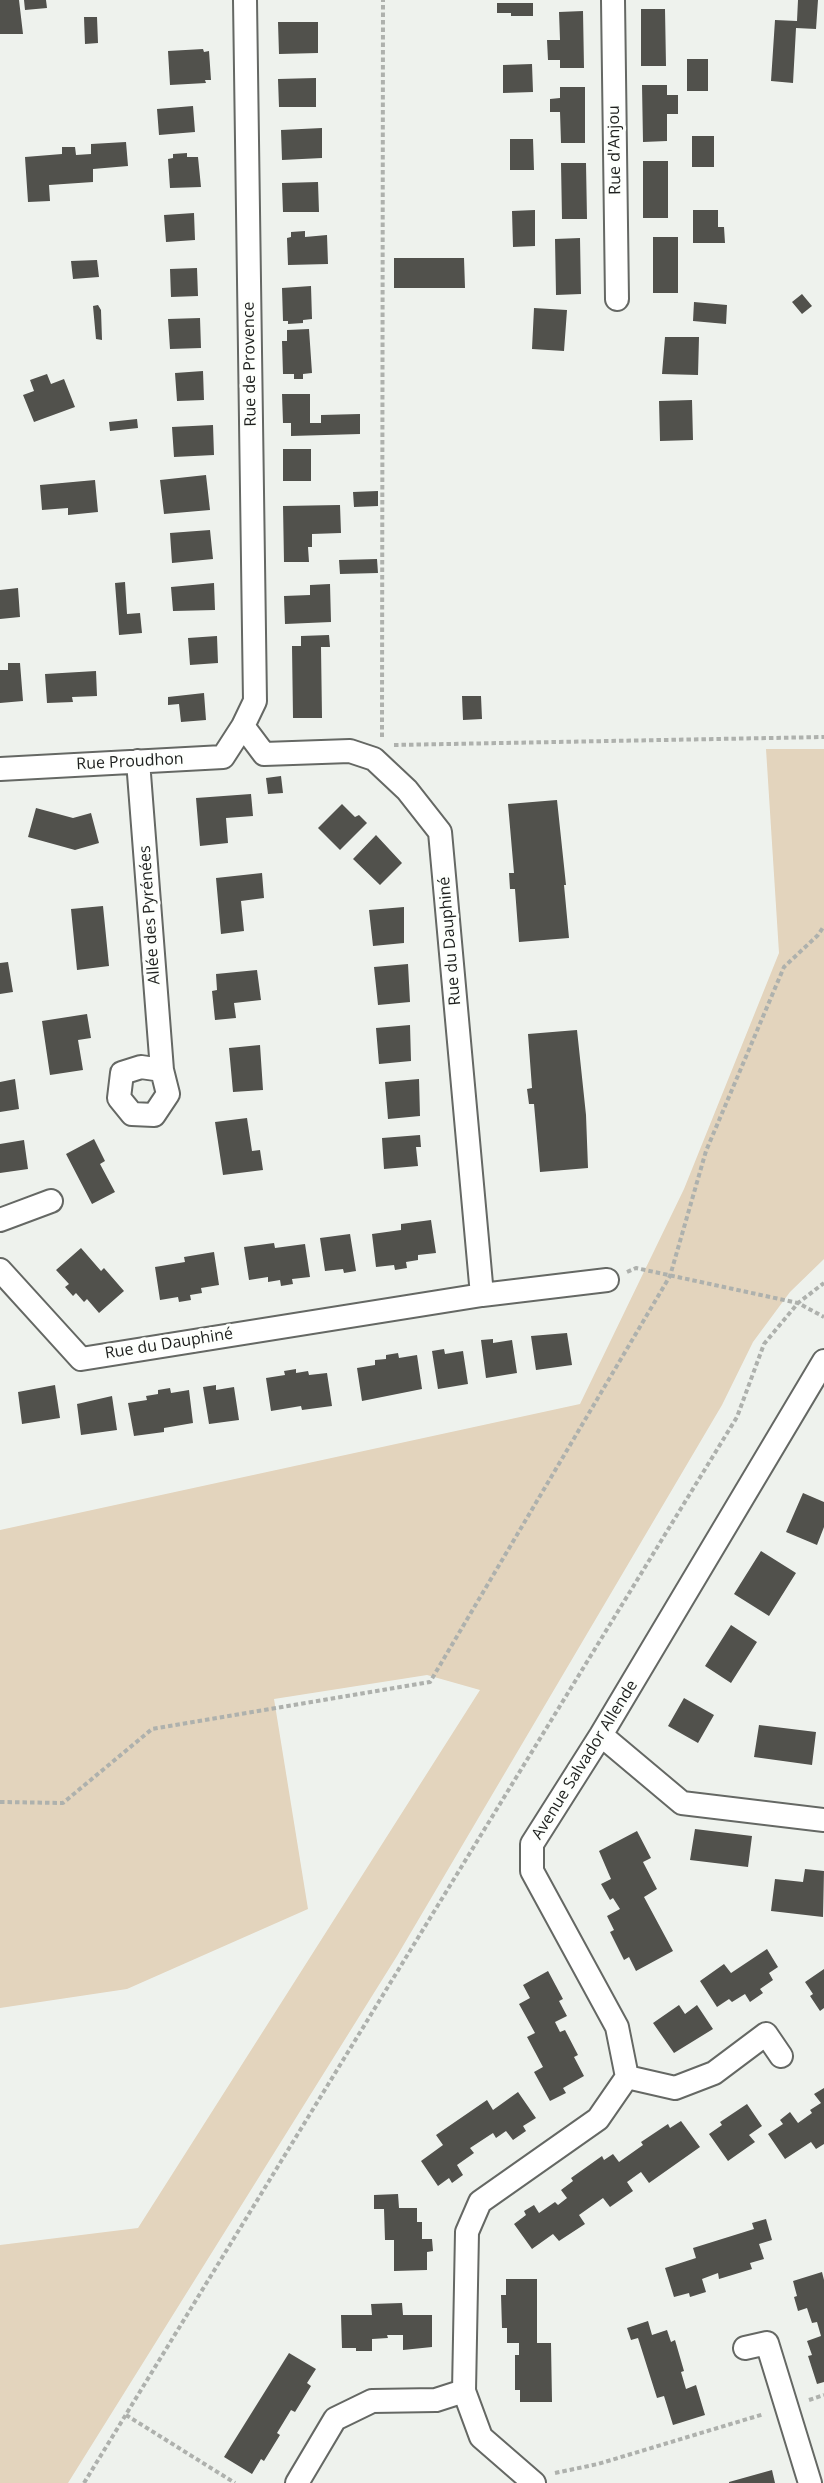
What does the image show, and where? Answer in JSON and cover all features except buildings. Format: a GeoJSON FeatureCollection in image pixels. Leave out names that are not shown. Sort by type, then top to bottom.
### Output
{"type":"FeatureCollection","features":[{"type":"Feature","properties":{"kind":"street","name":"Rue de Provence"},"geometry":{"type":"LineString","coordinates":[[243,726],[255,701],[245,0]]}},
{"type":"Feature","properties":{"kind":"street","name":"Rue d'Anjou"},"geometry":{"type":"LineString","coordinates":[[613,0],[616,299]]}},
{"type":"Feature","properties":{"kind":"street","name":"Rue du Dauphiné"},"geometry":{"type":"LineString","coordinates":[[243,726],[264,754],[378,752],[440,832],[482,1295]]}},
{"type":"Feature","properties":{"kind":"street","name":"Rue Proudhon"},"geometry":{"type":"LineString","coordinates":[[0,769],[223,756],[243,726]]}},
{"type":"Feature","properties":{"kind":"street","name":"Allée des Pyrénées"},"geometry":{"type":"LineString","coordinates":[[138,761],[162,1070]]}},
{"type":"Feature","properties":{"kind":"street"},"geometry":{"type":"LineString","coordinates":[[0,1220],[51,1201]]}},
{"type":"Feature","properties":{"kind":"street","name":"Rue du Dauphiné"},"geometry":{"type":"LineString","coordinates":[[0,1270],[81,1359],[482,1295],[607,1280]]}},
{"type":"Feature","properties":{"kind":"street","name":"Avenue Salvador Allende"},"geometry":{"type":"LineString","coordinates":[[627,2077],[617,2027],[532,1871],[532,1844],[601,1735],[824,1361]]}},
{"type":"Feature","properties":{"kind":"street"},"geometry":{"type":"LineString","coordinates":[[601,1735],[682,1803],[824,1820]]}},
{"type":"Feature","properties":{"kind":"street"},"geometry":{"type":"LineString","coordinates":[[531,2480],[481,2437],[464,2391],[467,2232],[480,2202],[598,2119],[627,2077],[675,2088],[714,2073],[766,2034],[781,2056]]}},
{"type":"Feature","properties":{"kind":"street"},"geometry":{"type":"LineString","coordinates":[[745,2348],[767,2343],[810,2483]]}},
{"type":"Feature","properties":{"kind":"street"},"geometry":{"type":"LineString","coordinates":[[297,2483],[335,2418],[372,2401],[436,2400],[464,2391]]}},
{"type":"Feature","properties":{"kind":"path"},"geometry":{"type":"LineString","coordinates":[[383,0],[378,752],[824,737]]}},
{"type":"Feature","properties":{"kind":"path"},"geometry":{"type":"LineString","coordinates":[[0,1802],[63,1803],[152,1729],[430,1682],[670,1276],[706,1151],[784,967],[818,935],[824,926]]}},
{"type":"Feature","properties":{"kind":"path"},"geometry":{"type":"LineString","coordinates":[[607,1280],[636,1268],[798,1303],[824,1317]]}},
{"type":"Feature","properties":{"kind":"path"},"geometry":{"type":"LineString","coordinates":[[84,2483],[737,1417],[764,1344],[798,1303],[824,1283]]}},
{"type":"Feature","properties":{"kind":"path"},"geometry":{"type":"LineString","coordinates":[[531,2480],[597,2464],[824,2395]]}},
{"type":"Feature","properties":{"kind":"path"},"geometry":{"type":"LineString","coordinates":[[126,2415],[235,2483]]}},
{"type":"Feature","properties":{"kind":"shaded area"},"geometry":{"type":"Polygon","coordinates":[[[766,749],[824,749],[824,1259],[790,1292],[753,1342],[722,1405],[397,1956],[68,2483],[0,2483],[0,2245],[138,2228],[480,1690],[427,1675],[274,1699],[308,1909],[127,1989],[0,2008],[0,1530],[580,1404],[684,1189],[779,953],[766,749]]]}}]}
